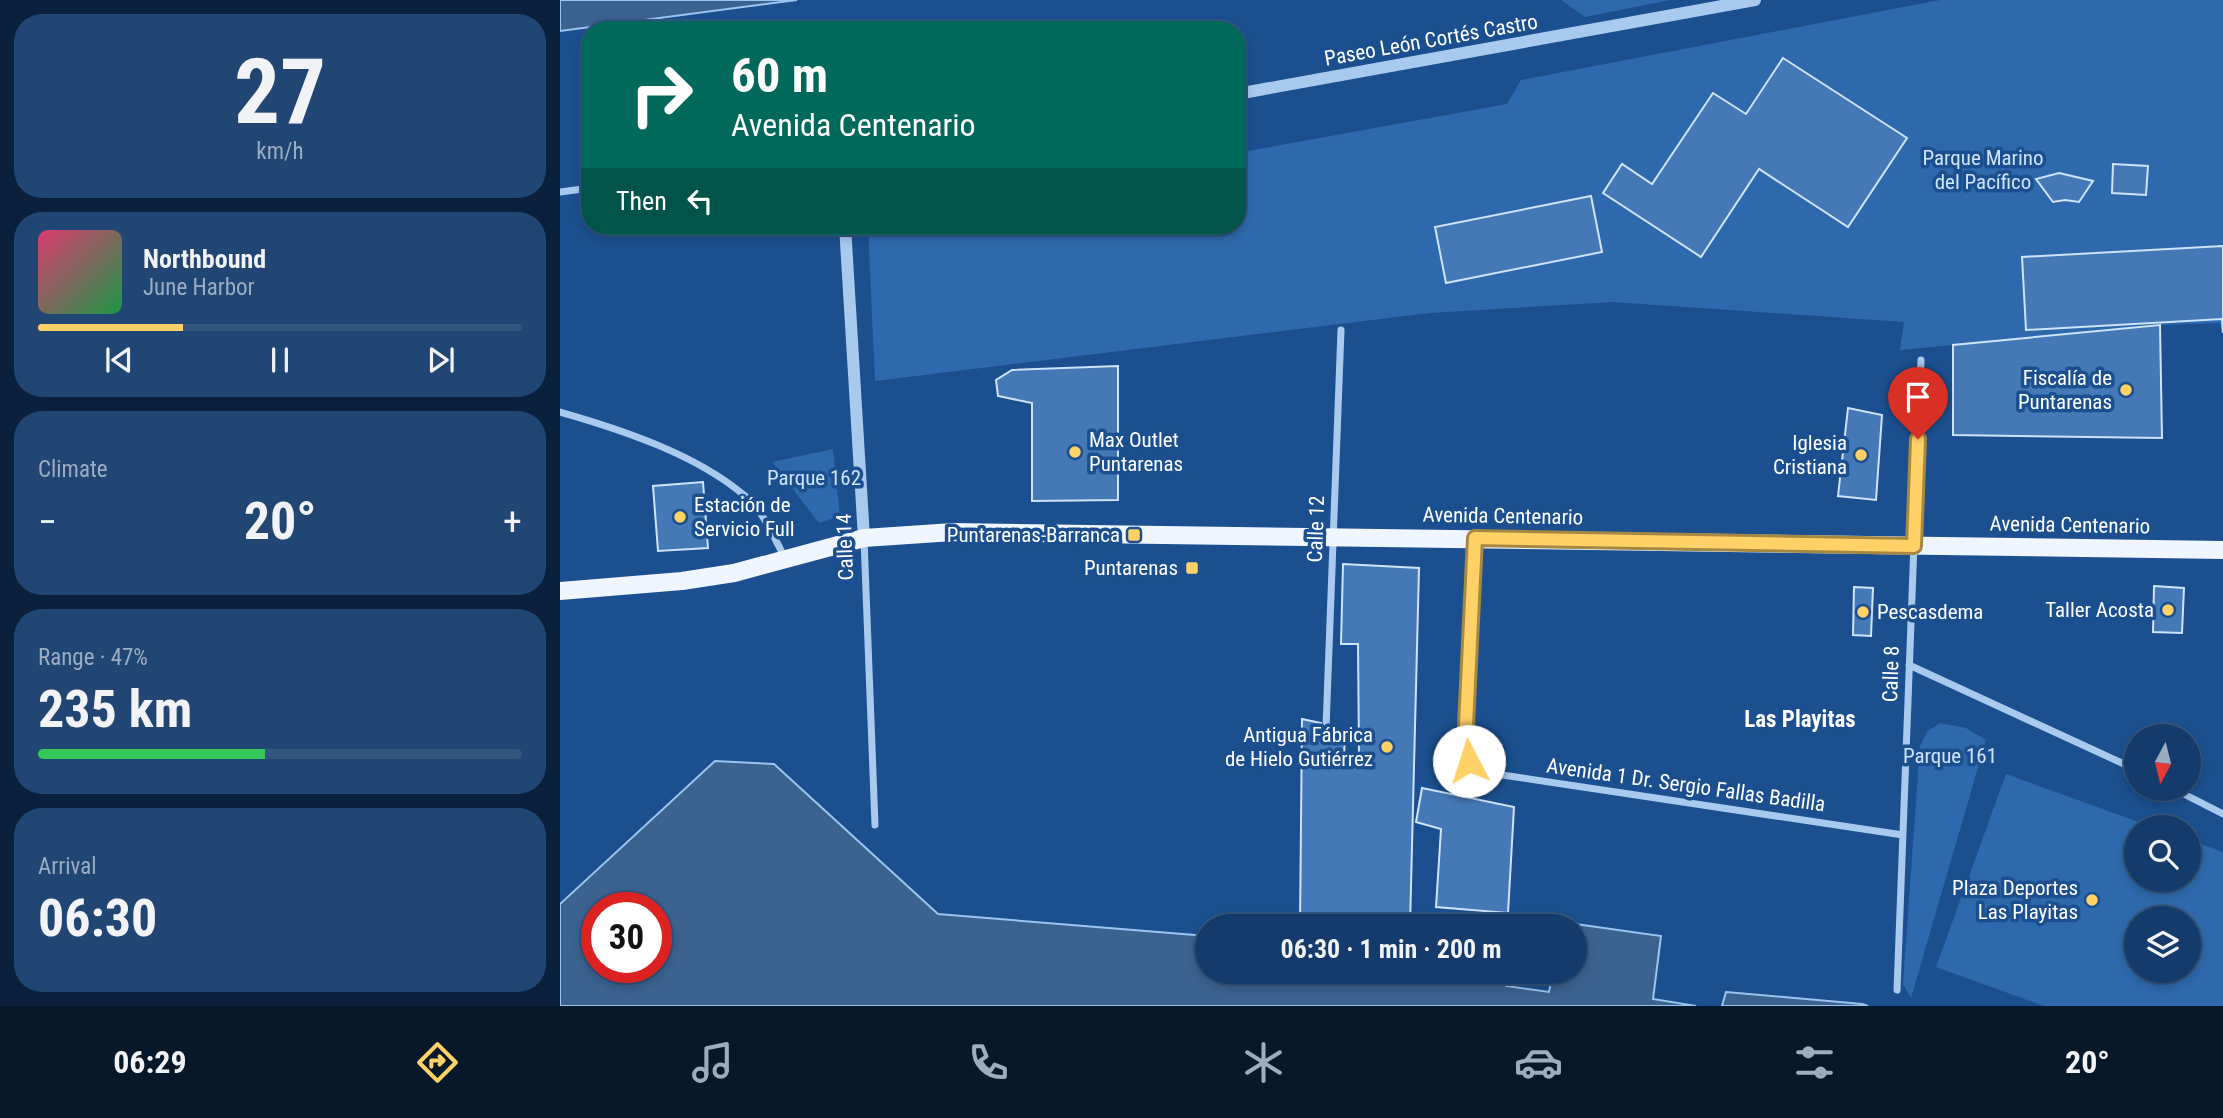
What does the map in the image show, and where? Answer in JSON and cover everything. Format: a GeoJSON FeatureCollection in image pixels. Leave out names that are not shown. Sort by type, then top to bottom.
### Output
{"type":"FeatureCollection","features":[{"type":"Feature","properties":{"kind":"main road","name":"Avenida Centenario"},"geometry":{"type":"LineString","coordinates":[[560,591],[682,582],[734,573],[864,538],[953,532],[2223,550]]}},
{"type":"Feature","properties":{"kind":"street","name":"Paseo León Cortés Castro"},"geometry":{"type":"LineString","coordinates":[[1246,92],[1755,0]]}},
{"type":"Feature","properties":{"kind":"street"},"geometry":{"type":"LineString","coordinates":[[560,192],[581,189]]}},
{"type":"Feature","properties":{"kind":"street","name":"Calle 14"},"geometry":{"type":"LineString","coordinates":[[846,235],[864,538],[875,825]]}},
{"type":"Feature","properties":{"kind":"street","name":"Calle 12"},"geometry":{"type":"LineString","coordinates":[[1326,728],[1341,330]]}},
{"type":"Feature","properties":{"kind":"street","name":"Calle 8"},"geometry":{"type":"LineString","coordinates":[[1897,990],[1921,360]]}},
{"type":"Feature","properties":{"kind":"street"},"geometry":{"type":"LineString","coordinates":[[560,412],[636,436],[714,474],[745,496],[762,515],[785,559]]}},
{"type":"Feature","properties":{"kind":"street","name":"Avenida 1 Dr. Sergio Fallas Badilla"},"geometry":{"type":"LineString","coordinates":[[1475,538],[1465,746],[1469,761],[1482,772],[1903,835]]}},
{"type":"Feature","properties":{"kind":"street"},"geometry":{"type":"LineString","coordinates":[[1909,665],[2124,764]]}},
{"type":"Feature","properties":{"kind":"street"},"geometry":{"type":"LineString","coordinates":[[2199,802],[2223,814]]}},
{"type":"Feature","properties":{"kind":"green space"},"geometry":{"type":"Polygon","coordinates":[[[1561,0],[1670,0],[1585,17],[1561,0]]]}},
{"type":"Feature","properties":{"kind":"green space","name":"Parque Marino del Pacífico"},"geometry":{"type":"Polygon","coordinates":[[[1940,0],[2223,0],[2223,337],[2220,323],[2161,325],[1900,350],[1904,322],[1612,302],[1430,313],[875,381],[868,235],[1246,235],[1246,151],[1507,104],[1521,80],[1940,0]]]}},
{"type":"Feature","properties":{"kind":"green space","name":"Parque 162"},"geometry":{"type":"Polygon","coordinates":[[[833,449],[840,516],[819,523],[772,462],[833,449]]]}},
{"type":"Feature","properties":{"kind":"green space","name":"Parque 161"},"geometry":{"type":"Polygon","coordinates":[[[1940,723],[1966,728],[1986,740],[1911,998],[1903,984],[1920,746],[1927,732],[1940,723]]]}},
{"type":"Feature","properties":{"kind":"green space","name":"Plaza Deportes Las Playitas"},"geometry":{"type":"Polygon","coordinates":[[[2006,774],[2124,817],[2124,892],[2201,892],[2201,844],[2223,852],[2223,1006],[2044,1006],[1936,967],[2006,774]]]}},
{"type":"Feature","properties":{"kind":"shaded area"},"geometry":{"type":"Polygon","coordinates":[[[560,0],[797,0],[636,21],[581,21],[581,28],[560,31],[560,0]]]}},
{"type":"Feature","properties":{"kind":"shaded area"},"geometry":{"type":"Polygon","coordinates":[[[715,761],[774,764],[938,914],[1195,935],[1195,984],[1506,984],[1549,992],[1551,984],[1587,984],[1587,926],[1661,936],[1653,999],[1696,1006],[560,1006],[560,904],[715,761]]]}},
{"type":"Feature","properties":{"kind":"shaded area"},"geometry":{"type":"Polygon","coordinates":[[[1726,992],[1862,1004],[1868,1006],[1722,1006],[1726,992]]]}},
{"type":"Feature","properties":{"kind":"building"},"geometry":{"type":"Polygon","coordinates":[[[1783,58],[1907,138],[1848,227],[1759,169],[1701,257],[1603,193],[1622,164],[1652,184],[1713,93],[1746,114],[1783,58]]]}},
{"type":"Feature","properties":{"kind":"building"},"geometry":{"type":"Polygon","coordinates":[[[2113,164],[2148,166],[2146,195],[2112,193],[2113,164]]]}},
{"type":"Feature","properties":{"kind":"building"},"geometry":{"type":"Polygon","coordinates":[[[2059,173],[2093,181],[2079,202],[2053,202],[2036,179],[2059,173]]]}},
{"type":"Feature","properties":{"kind":"building"},"geometry":{"type":"Polygon","coordinates":[[[1591,196],[1602,252],[1446,283],[1435,227],[1591,196]]]}},
{"type":"Feature","properties":{"kind":"building"},"geometry":{"type":"Polygon","coordinates":[[[2223,246],[2223,333],[2222,319],[2026,330],[2022,257],[2223,246]]]}},
{"type":"Feature","properties":{"kind":"building"},"geometry":{"type":"Polygon","coordinates":[[[2160,325],[2162,438],[1953,435],[1953,345],[2160,325]]]}},
{"type":"Feature","properties":{"kind":"building","name":"Max Outlet Puntarenas"},"geometry":{"type":"Polygon","coordinates":[[[1118,366],[1118,500],[1032,501],[1032,403],[998,396],[996,380],[1012,370],[1118,366]]]}},
{"type":"Feature","properties":{"kind":"building","name":"Iglesia Cristiana"},"geometry":{"type":"Polygon","coordinates":[[[1848,408],[1882,415],[1876,500],[1838,496],[1848,408]]]}},
{"type":"Feature","properties":{"kind":"building","name":"Estación de Servicio Full"},"geometry":{"type":"Polygon","coordinates":[[[703,482],[708,548],[658,551],[653,486],[703,482]]]}},
{"type":"Feature","properties":{"kind":"building","name":"Antigua Fábrica de Hielo Gutiérrez"},"geometry":{"type":"Polygon","coordinates":[[[1343,564],[1419,568],[1410,914],[1300,914],[1302,719],[1321,723],[1320,736],[1345,740],[1344,754],[1359,754],[1358,644],[1341,644],[1343,564]]]}},
{"type":"Feature","properties":{"kind":"building","name":"Taller Acosta"},"geometry":{"type":"Polygon","coordinates":[[[2154,586],[2184,588],[2182,633],[2153,632],[2154,586]]]}},
{"type":"Feature","properties":{"kind":"building","name":"Pescasdema"},"geometry":{"type":"Polygon","coordinates":[[[1854,587],[1873,588],[1871,636],[1853,635],[1854,587]]]}},
{"type":"Feature","properties":{"kind":"building"},"geometry":{"type":"Polygon","coordinates":[[[1422,788],[1514,807],[1508,913],[1436,907],[1441,829],[1416,822],[1422,788]]]}},
{"type":"Feature","properties":{"kind":"place","name":"Fiscalía de Puntarenas"},"geometry":{"type":"Point","coordinates":[2126,390]}},
{"type":"Feature","properties":{"kind":"place","name":"Max Outlet Puntarenas"},"geometry":{"type":"Point","coordinates":[1075,452]}},
{"type":"Feature","properties":{"kind":"place","name":"Iglesia Cristiana"},"geometry":{"type":"Point","coordinates":[1861,455]}},
{"type":"Feature","properties":{"kind":"place","name":"Estación de Servicio Full"},"geometry":{"type":"Point","coordinates":[680,517]}},
{"type":"Feature","properties":{"kind":"place","name":"Puntarenas-Barranca"},"geometry":{"type":"Point","coordinates":[1134,535]}},
{"type":"Feature","properties":{"kind":"place","name":"Puntarenas"},"geometry":{"type":"Point","coordinates":[1192,568]}},
{"type":"Feature","properties":{"kind":"place","name":"Taller Acosta"},"geometry":{"type":"Point","coordinates":[2168,610]}},
{"type":"Feature","properties":{"kind":"place","name":"Pescasdema"},"geometry":{"type":"Point","coordinates":[1863,612]}},
{"type":"Feature","properties":{"kind":"place","name":"Antigua Fábrica de Hielo Gutiérrez"},"geometry":{"type":"Point","coordinates":[1387,747]}},
{"type":"Feature","properties":{"kind":"place","name":"Plaza Deportes Las Playitas"},"geometry":{"type":"Point","coordinates":[2092,900]}},
{"type":"Feature","properties":{"kind":"district","name":"Las Playitas"},"geometry":{"type":"Point","coordinates":[1800,719]}},
{"type":"Feature","properties":{"kind":"route"},"geometry":{"type":"LineString","coordinates":[[1469,761],[1465,746],[1475,538],[1914,546],[1918,439]]}}]}
